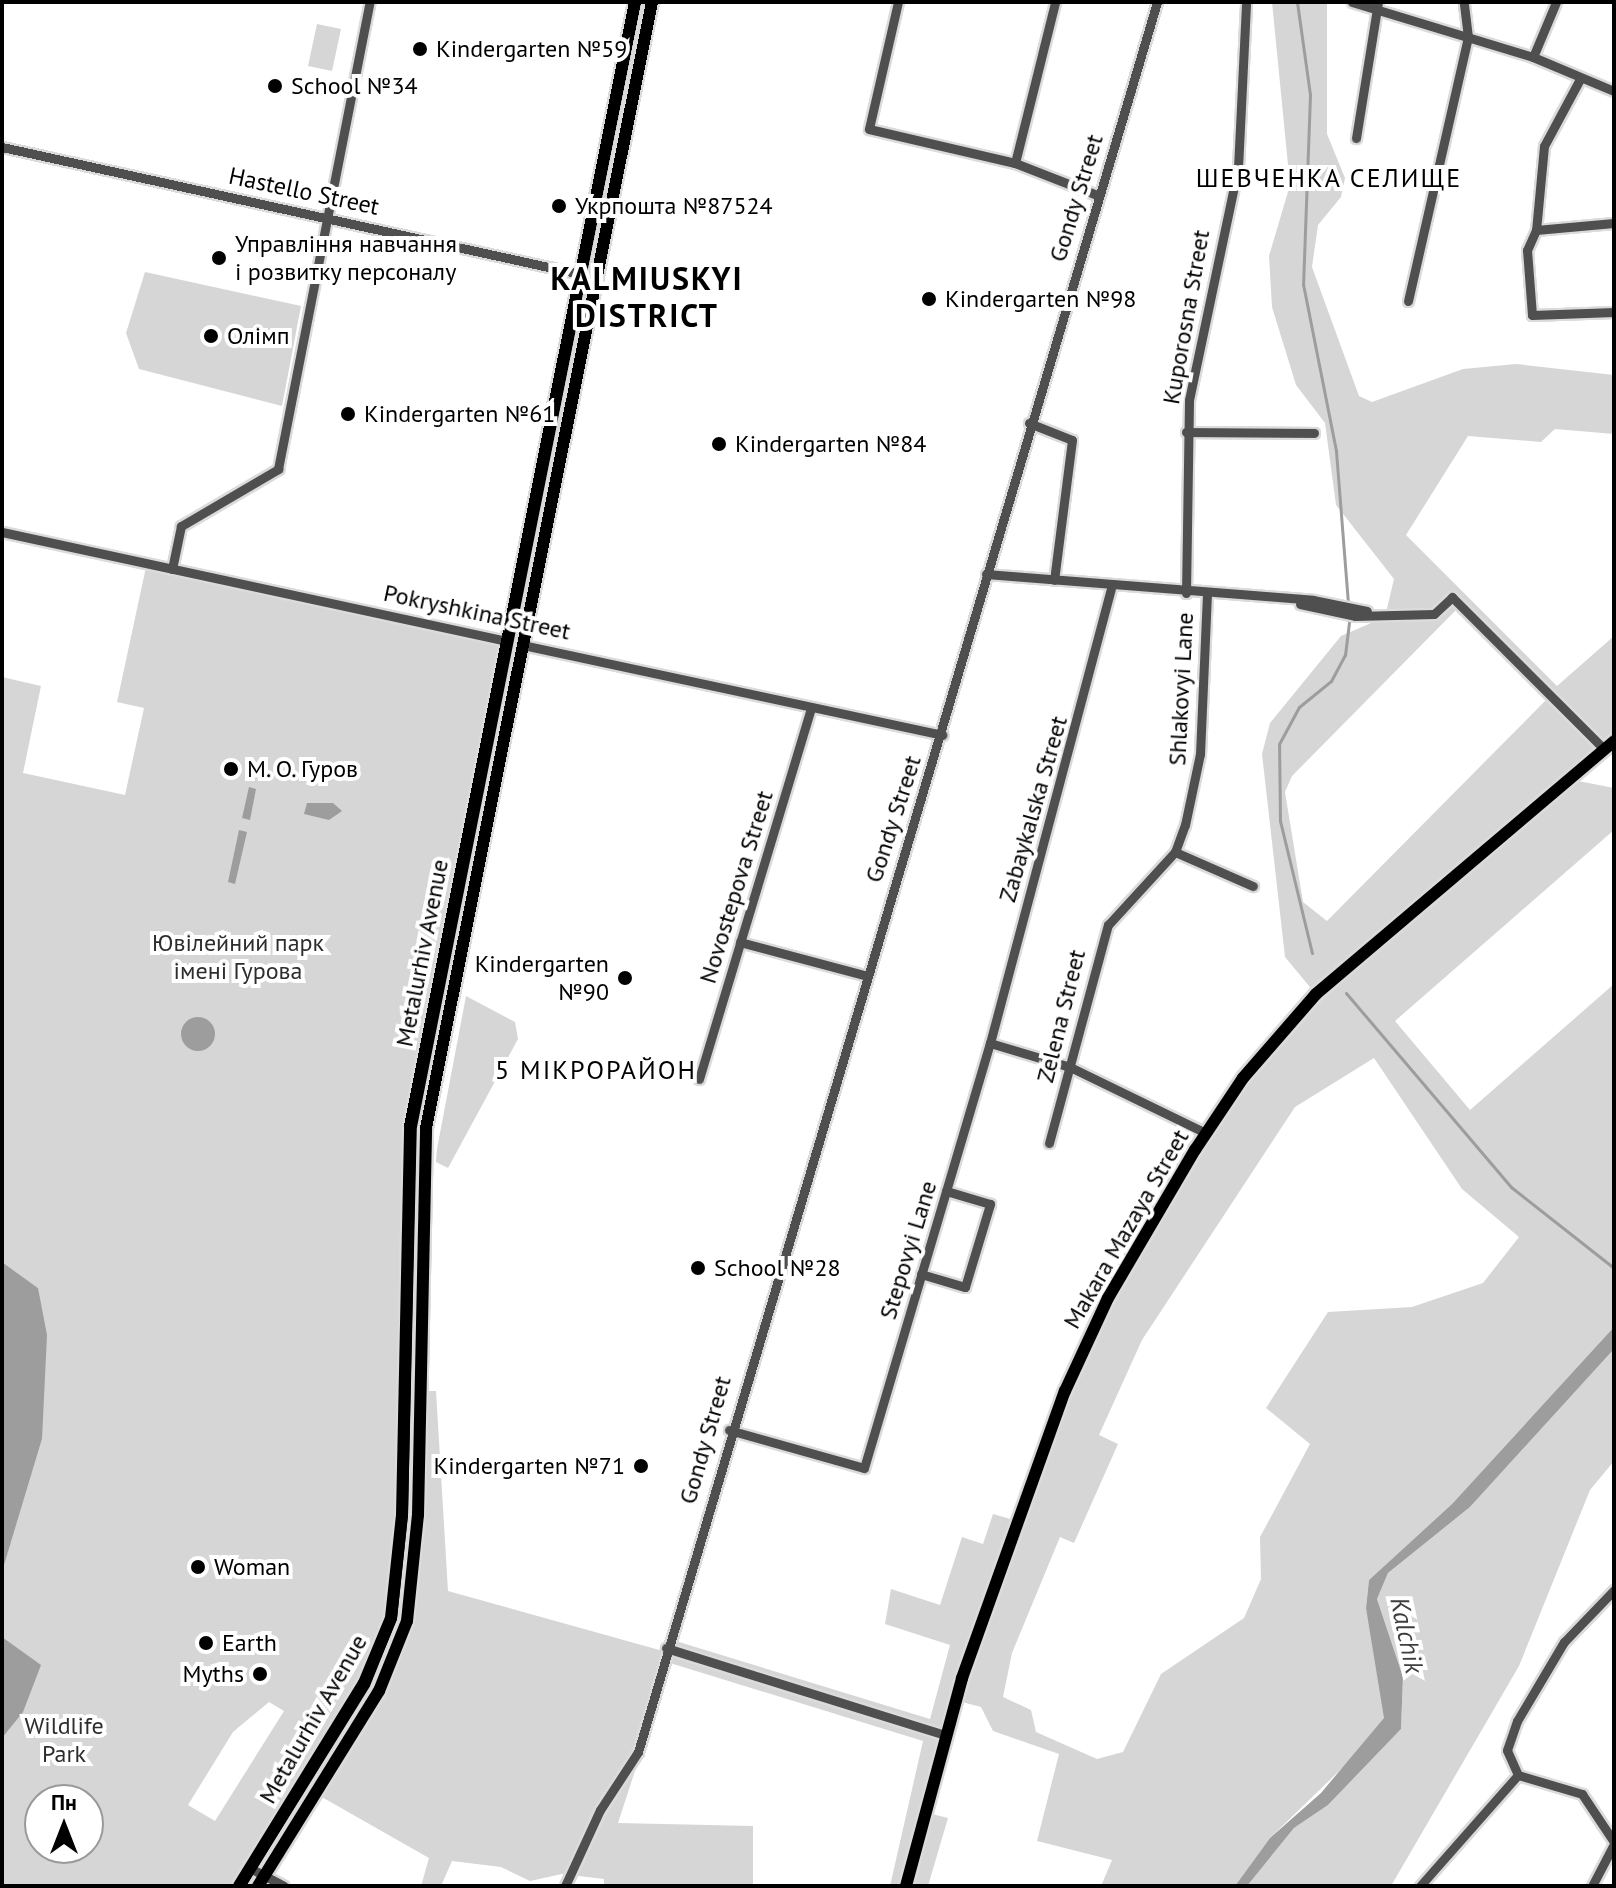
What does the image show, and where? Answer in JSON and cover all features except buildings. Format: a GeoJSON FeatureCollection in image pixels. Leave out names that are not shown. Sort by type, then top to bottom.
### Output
{"type":"FeatureCollection","features":[{"type":"Feature","properties":{"kind":"main road","name":"Metalurhiv Avenue"},"geometry":{"type":"LineString","coordinates":[[239,1886],[364,1683],[391,1618],[402,1515],[408,1146],[635,2]]}},
{"type":"Feature","properties":{"kind":"main road","name":"Metalurhiv Avenue"},"geometry":{"type":"LineString","coordinates":[[261,1881],[383,1684],[407,1621],[418,1515],[426,1128],[652,2]]}},
{"type":"Feature","properties":{"kind":"main road","name":"Hastello Street"},"geometry":{"type":"LineString","coordinates":[[580,274],[596,277]]}},
{"type":"Feature","properties":{"kind":"main road","name":"Pokryshkina Street"},"geometry":{"type":"LineString","coordinates":[[507,641],[523,645]]}},
{"type":"Feature","properties":{"kind":"main road","name":"Makara Mazaya Street"},"geometry":{"type":"LineString","coordinates":[[906,1886],[945,1735],[1088,1337],[1206,1133],[1316,994],[1609,745]]}},
{"type":"Feature","properties":{"kind":"street"},"geometry":{"type":"LineString","coordinates":[[172,569],[181,526],[278,469],[324,218],[370,2]]}},
{"type":"Feature","properties":{"kind":"street"},"geometry":{"type":"LineString","coordinates":[[898,2],[869,129],[1015,163],[1097,195]]}},
{"type":"Feature","properties":{"kind":"street"},"geometry":{"type":"LineString","coordinates":[[1015,163],[1055,2]]}},
{"type":"Feature","properties":{"kind":"street","name":"Gondy Street"},"geometry":{"type":"LineString","coordinates":[[565,1886],[600,1810],[638,1752],[729,1430],[864,975],[942,735],[1029,423],[1157,2]]}},
{"type":"Feature","properties":{"kind":"street","name":"Kuporosna Street"},"geometry":{"type":"LineString","coordinates":[[1186,593],[1186,432],[1242,135],[1246,2]]}},
{"type":"Feature","properties":{"kind":"street"},"geometry":{"type":"LineString","coordinates":[[1352,2],[1377,6],[1533,57],[1614,91]]}},
{"type":"Feature","properties":{"kind":"street"},"geometry":{"type":"LineString","coordinates":[[1408,301],[1468,37],[1464,2]]}},
{"type":"Feature","properties":{"kind":"street"},"geometry":{"type":"LineString","coordinates":[[1533,57],[1556,2]]}},
{"type":"Feature","properties":{"kind":"street"},"geometry":{"type":"LineString","coordinates":[[1356,138],[1377,6]]}},
{"type":"Feature","properties":{"kind":"street"},"geometry":{"type":"LineString","coordinates":[[1580,79],[1544,146],[1536,230],[1527,250],[1532,315],[1614,312]]}},
{"type":"Feature","properties":{"kind":"street","name":"Hastello Street"},"geometry":{"type":"LineString","coordinates":[[2,147],[580,274]]}},
{"type":"Feature","properties":{"kind":"street"},"geometry":{"type":"LineString","coordinates":[[1536,230],[1614,223]]}},
{"type":"Feature","properties":{"kind":"street"},"geometry":{"type":"LineString","coordinates":[[1029,423],[1072,440],[1054,580]]}},
{"type":"Feature","properties":{"kind":"street"},"geometry":{"type":"LineString","coordinates":[[1186,432],[1314,433]]}},
{"type":"Feature","properties":{"kind":"street","name":"Pokryshkina Street"},"geometry":{"type":"LineString","coordinates":[[2,532],[507,641]]}},
{"type":"Feature","properties":{"kind":"street","name":"Shlakovyi Lane"},"geometry":{"type":"LineString","coordinates":[[986,574],[1300,604],[1356,604],[1367,611]]}},
{"type":"Feature","properties":{"kind":"street","name":"Zabaykalska Street"},"geometry":{"type":"LineString","coordinates":[[990,1043],[1112,586]]}},
{"type":"Feature","properties":{"kind":"street","name":"Shlakovyi Lane"},"geometry":{"type":"LineString","coordinates":[[1175,852],[1200,754],[1207,595]]}},
{"type":"Feature","properties":{"kind":"street","name":"Shlakovyi Lane"},"geometry":{"type":"LineString","coordinates":[[1300,604],[1355,616],[1367,611],[1434,614],[1452,597],[1609,745]]}},
{"type":"Feature","properties":{"kind":"street","name":"Pokryshkina Street"},"geometry":{"type":"LineString","coordinates":[[523,645],[942,735]]}},
{"type":"Feature","properties":{"kind":"street","name":"Novostepova Street"},"geometry":{"type":"LineString","coordinates":[[699,1079],[811,707]]}},
{"type":"Feature","properties":{"kind":"street"},"geometry":{"type":"LineString","coordinates":[[1175,852],[1253,886]]}},
{"type":"Feature","properties":{"kind":"street","name":"Zelena Street"},"geometry":{"type":"LineString","coordinates":[[1049,1143],[1098,948],[1122,904],[1175,852]]}},
{"type":"Feature","properties":{"kind":"street"},"geometry":{"type":"LineString","coordinates":[[740,942],[864,975]]}},
{"type":"Feature","properties":{"kind":"street"},"geometry":{"type":"LineString","coordinates":[[990,1043],[1070,1067],[1206,1133]]}},
{"type":"Feature","properties":{"kind":"street","name":"Stepovyi Lane"},"geometry":{"type":"LineString","coordinates":[[729,1430],[864,1468],[990,1043]]}},
{"type":"Feature","properties":{"kind":"street"},"geometry":{"type":"LineString","coordinates":[[921,1274],[965,1287],[990,1204],[946,1191]]}},
{"type":"Feature","properties":{"kind":"street"},"geometry":{"type":"LineString","coordinates":[[1592,1886],[1614,1843],[1582,1794],[1518,1775],[1508,1757],[1512,1730],[1550,1661],[1614,1590]]}},
{"type":"Feature","properties":{"kind":"street"},"geometry":{"type":"LineString","coordinates":[[666,1648],[945,1735]]}},
{"type":"Feature","properties":{"kind":"street"},"geometry":{"type":"LineString","coordinates":[[1420,1886],[1518,1775]]}},
{"type":"Feature","properties":{"kind":"street"},"geometry":{"type":"LineString","coordinates":[[250,1868],[261,1881],[284,1886]]}},
{"type":"Feature","properties":{"kind":"green space"},"geometry":{"type":"Polygon","coordinates":[[[1272,2],[1327,2],[1327,134],[1345,178],[1341,197],[1318,225],[1312,267],[1359,396],[1372,402],[1463,369],[1516,364],[1614,375],[1614,434],[1555,429],[1541,442],[1468,436],[1406,535],[1557,686],[1614,636],[1614,738],[1314,992],[1285,957],[1262,754],[1270,723],[1341,636],[1385,617],[1394,579],[1336,505],[1325,423],[1296,385],[1272,307],[1269,256],[1290,185],[1272,2]],[[1456,610],[1292,776],[1285,792],[1303,902],[1327,921],[1547,699],[1456,610]]]}},
{"type":"Feature","properties":{"kind":"green space"},"geometry":{"type":"Polygon","coordinates":[[[317,24],[341,29],[332,71],[308,66],[317,24]]]}},
{"type":"Feature","properties":{"kind":"green space","name":"Олімп"},"geometry":{"type":"Polygon","coordinates":[[[145,272],[301,306],[282,406],[139,369],[126,333],[145,272]]]}},
{"type":"Feature","properties":{"kind":"green space","name":"Ювілейний парк імені Гурова"},"geometry":{"type":"Polygon","coordinates":[[[146,567],[502,644],[403,1145],[396,1515],[385,1616],[359,1680],[232,1886],[2,1886],[2,1572],[42,1439],[38,1288],[2,1262],[2,677],[41,686],[23,773],[125,795],[144,708],[117,702],[146,567]],[[269,1702],[233,1732],[188,1805],[215,1821],[284,1711],[269,1702]]]}},
{"type":"Feature","properties":{"kind":"green space"},"geometry":{"type":"Polygon","coordinates":[[[1573,780],[1614,788],[1614,830],[1395,1021],[1470,1110],[1614,984],[1614,1327],[1452,1504],[1369,1580],[1366,1608],[1384,1686],[1384,1718],[1371,1740],[1270,1838],[1235,1886],[1101,1886],[1112,1860],[1037,1841],[1059,1754],[993,1731],[981,1707],[958,1701],[1091,1338],[1246,1080],[1318,996],[1573,780]],[[1374,1058],[1295,1107],[1142,1340],[1099,1435],[1118,1444],[1074,1543],[1060,1537],[1012,1653],[1003,1697],[1031,1710],[1036,1732],[1097,1759],[1123,1752],[1161,1674],[1244,1618],[1261,1579],[1260,1537],[1310,1444],[1266,1408],[1328,1312],[1412,1307],[1483,1283],[1519,1237],[1462,1189],[1374,1058]]]}},
{"type":"Feature","properties":{"kind":"green space"},"geometry":{"type":"Polygon","coordinates":[[[466,996],[515,1022],[518,1039],[448,1168],[436,1162],[437,1149],[466,996]]]}},
{"type":"Feature","properties":{"kind":"green space"},"geometry":{"type":"Polygon","coordinates":[[[1614,1349],[1614,1461],[1590,1490],[1519,1666],[1391,1886],[1247,1886],[1294,1828],[1328,1805],[1401,1729],[1403,1677],[1377,1599],[1388,1573],[1470,1507],[1614,1349]]]}},
{"type":"Feature","properties":{"kind":"green space"},"geometry":{"type":"Polygon","coordinates":[[[425,1391],[436,1391],[448,1591],[663,1651],[679,1642],[930,1719],[950,1645],[885,1624],[891,1589],[940,1605],[962,1537],[983,1544],[993,1514],[1014,1520],[903,1886],[890,1886],[923,1741],[670,1663],[618,1823],[753,1826],[753,1886],[604,1886],[604,1879],[562,1874],[530,1881],[501,1867],[452,1861],[441,1886],[421,1886],[429,1858],[320,1796],[392,1678],[412,1623],[425,1391]]]}},
{"type":"Feature","properties":{"kind":"green space"},"geometry":{"type":"Polygon","coordinates":[[[928,1813],[948,1818],[928,1886],[909,1886],[928,1813]]]}},
{"type":"Feature","properties":{"kind":"shaded area"},"geometry":{"type":"Polygon","coordinates":[[[249,787],[256,789],[250,820],[242,818],[249,787]]]}},
{"type":"Feature","properties":{"kind":"shaded area"},"geometry":{"type":"Polygon","coordinates":[[[307,803],[333,803],[342,811],[329,820],[304,814],[307,803]]]}},
{"type":"Feature","properties":{"kind":"shaded area"},"geometry":{"type":"Polygon","coordinates":[[[239,830],[247,832],[235,884],[228,882],[239,830]]]}},
{"type":"Feature","properties":{"kind":"shaded area"},"geometry":{"type":"Polygon","coordinates":[[[198,1017],[210,1022],[215,1034],[210,1046],[198,1051],[186,1046],[181,1034],[186,1022],[198,1017]]]}},
{"type":"Feature","properties":{"kind":"shaded area"},"geometry":{"type":"Polygon","coordinates":[[[2,1262],[38,1288],[47,1335],[42,1439],[2,1572],[2,1262]]]}},
{"type":"Feature","properties":{"kind":"shaded area"},"geometry":{"type":"Polygon","coordinates":[[[1614,1327],[1614,1349],[1470,1507],[1388,1573],[1377,1599],[1403,1677],[1401,1729],[1328,1805],[1294,1828],[1247,1886],[1235,1886],[1270,1838],[1321,1793],[1384,1718],[1366,1608],[1369,1580],[1452,1504],[1614,1327]]]}},
{"type":"Feature","properties":{"kind":"shaded area"},"geometry":{"type":"Polygon","coordinates":[[[2,1637],[41,1665],[23,1712],[2,1738],[2,1637]]]}},
{"type":"Feature","properties":{"kind":"waterway"},"geometry":{"type":"LineString","coordinates":[[1297,2],[1310,95],[1303,284],[1336,451],[1348,604]]}},
{"type":"Feature","properties":{"kind":"waterway"},"geometry":{"type":"LineString","coordinates":[[1312,953],[1280,821],[1279,744],[1299,707],[1331,681],[1345,655],[1350,616]]}},
{"type":"Feature","properties":{"kind":"waterway"},"geometry":{"type":"LineString","coordinates":[[1346,993],[1511,1187],[1614,1268]]}},
{"type":"Feature","properties":{"kind":"tram line"},"geometry":{"type":"LineString","coordinates":[[245,1886],[369,1686],[396,1619],[407,1515],[416,1127],[640,2]]}},
{"type":"Feature","properties":{"kind":"place","name":"Kindergarten №59"},"geometry":{"type":"Point","coordinates":[420,49]}},
{"type":"Feature","properties":{"kind":"place","name":"School №34"},"geometry":{"type":"Point","coordinates":[275,86]}},
{"type":"Feature","properties":{"kind":"place","name":"Укрпошта №87524"},"geometry":{"type":"Point","coordinates":[559,206]}},
{"type":"Feature","properties":{"kind":"place","name":"Управління навчання і розвитку персоналу"},"geometry":{"type":"Point","coordinates":[219,258]}},
{"type":"Feature","properties":{"kind":"place","name":"Kindergarten №98"},"geometry":{"type":"Point","coordinates":[929,299]}},
{"type":"Feature","properties":{"kind":"place","name":"Олімп"},"geometry":{"type":"Point","coordinates":[211,336]}},
{"type":"Feature","properties":{"kind":"place","name":"Kindergarten №61"},"geometry":{"type":"Point","coordinates":[348,414]}},
{"type":"Feature","properties":{"kind":"place","name":"Kindergarten №84"},"geometry":{"type":"Point","coordinates":[719,444]}},
{"type":"Feature","properties":{"kind":"place","name":"М. О. Гуров"},"geometry":{"type":"Point","coordinates":[231,769]}},
{"type":"Feature","properties":{"kind":"place","name":"Kindergarten №90"},"geometry":{"type":"Point","coordinates":[625,978]}},
{"type":"Feature","properties":{"kind":"place","name":"School №28"},"geometry":{"type":"Point","coordinates":[698,1268]}},
{"type":"Feature","properties":{"kind":"place","name":"Kindergarten №71"},"geometry":{"type":"Point","coordinates":[641,1466]}},
{"type":"Feature","properties":{"kind":"place","name":"Woman"},"geometry":{"type":"Point","coordinates":[198,1567]}},
{"type":"Feature","properties":{"kind":"place","name":"Earth"},"geometry":{"type":"Point","coordinates":[206,1643]}},
{"type":"Feature","properties":{"kind":"place","name":"Myths"},"geometry":{"type":"Point","coordinates":[260,1674]}},
{"type":"Feature","properties":{"kind":"district","name":"ШЕВЧЕНКА СЕЛИЩЕ"},"geometry":{"type":"Point","coordinates":[1329,178]}},
{"type":"Feature","properties":{"kind":"district","name":"KALMIUSKYI DISTRICT"},"geometry":{"type":"Point","coordinates":[647,298]}},
{"type":"Feature","properties":{"kind":"district","name":"5 МІКРОРАЙОН"},"geometry":{"type":"Point","coordinates":[596,1070]}},
{"type":"Feature","properties":{"kind":"water label","name":"Kalchik"},"geometry":{"type":"Point","coordinates":[1407,1635]}},
{"type":"Feature","properties":{"kind":"park label","name":"Wildlife Park"},"geometry":{"type":"Point","coordinates":[64,1740]}}]}
